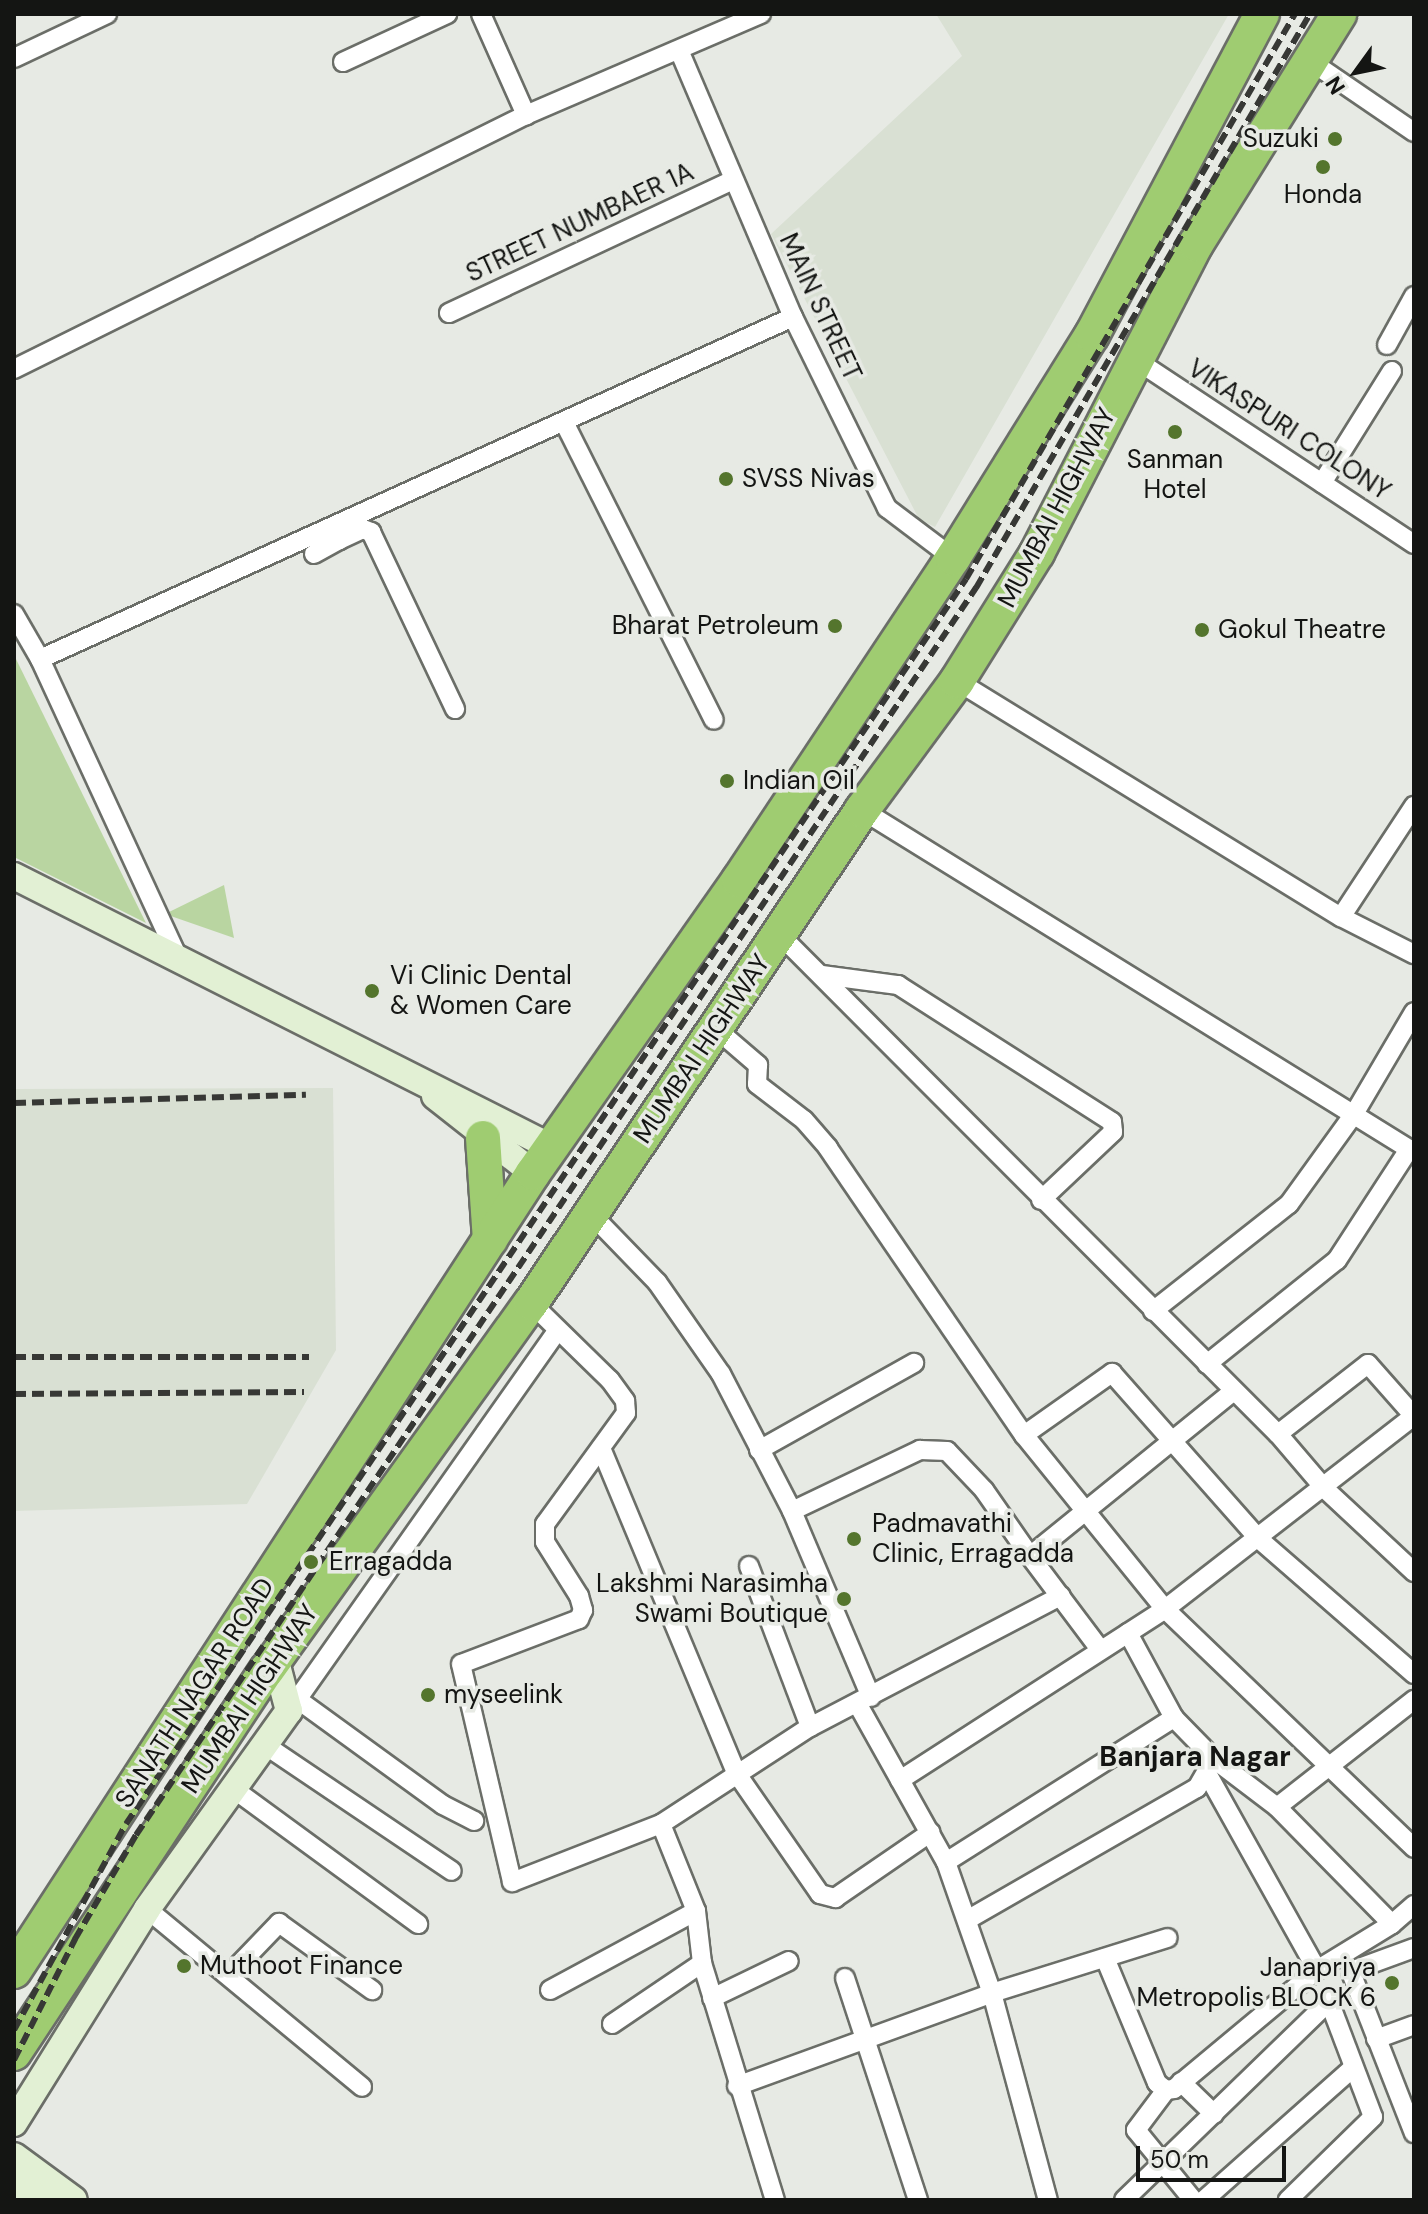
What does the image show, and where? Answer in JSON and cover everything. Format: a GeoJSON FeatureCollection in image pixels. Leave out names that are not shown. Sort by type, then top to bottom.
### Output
{"type":"FeatureCollection","features":[{"type":"Feature","properties":{"kind":"highway","name":"MUMBAI HIGHWAY"},"geometry":{"type":"LineString","coordinates":[[542,1160],[739,880],[953,558],[1092,335],[1150,218],[1262,14]]}},
{"type":"Feature","properties":{"kind":"highway","name":"MUMBAI HIGHWAY"},"geometry":{"type":"LineString","coordinates":[[14,2053],[275,1658],[531,1303],[862,810],[957,681],[1037,553],[1196,244],[1339,14]]}},
{"type":"Feature","properties":{"kind":"highway"},"geometry":{"type":"LineString","coordinates":[[1150,218],[1196,244]]}},
{"type":"Feature","properties":{"kind":"highway"},"geometry":{"type":"LineString","coordinates":[[483,1138],[490,1240]]}},
{"type":"Feature","properties":{"kind":"highway","name":"SANATH NAGAR ROAD"},"geometry":{"type":"LineString","coordinates":[[14,1971],[542,1160]]}},
{"type":"Feature","properties":{"kind":"highway"},"geometry":{"type":"LineString","coordinates":[[148,1765],[187,1791]]}},
{"type":"Feature","properties":{"kind":"highway"},"geometry":{"type":"LineString","coordinates":[[64,1894],[103,1920]]}},
{"type":"Feature","properties":{"kind":"street"},"geometry":{"type":"LineString","coordinates":[[14,58],[107,14]]}},
{"type":"Feature","properties":{"kind":"street"},"geometry":{"type":"LineString","coordinates":[[343,62],[447,14]]}},
{"type":"Feature","properties":{"kind":"street"},"geometry":{"type":"LineString","coordinates":[[481,14],[526,115]]}},
{"type":"Feature","properties":{"kind":"street"},"geometry":{"type":"LineString","coordinates":[[14,369],[526,115],[761,14]]}},
{"type":"Feature","properties":{"kind":"street","name":"MAIN STREET"},"geometry":{"type":"LineString","coordinates":[[679,50],[793,317],[887,508],[953,558]]}},
{"type":"Feature","properties":{"kind":"street"},"geometry":{"type":"LineString","coordinates":[[1310,61],[1414,132]]}},
{"type":"Feature","properties":{"kind":"street","name":"STREET NUMBAER 1A"},"geometry":{"type":"LineString","coordinates":[[449,313],[733,180]]}},
{"type":"Feature","properties":{"kind":"street"},"geometry":{"type":"LineString","coordinates":[[1387,345],[1414,296]]}},
{"type":"Feature","properties":{"kind":"street"},"geometry":{"type":"LineString","coordinates":[[40,659],[326,540],[793,317]]}},
{"type":"Feature","properties":{"kind":"street","name":"VIKASPURI COLONY"},"geometry":{"type":"LineString","coordinates":[[1136,360],[1322,483],[1412,538]]}},
{"type":"Feature","properties":{"kind":"street"},"geometry":{"type":"LineString","coordinates":[[1322,483],[1392,371]]}},
{"type":"Feature","properties":{"kind":"street"},"geometry":{"type":"LineString","coordinates":[[565,424],[714,720]]}},
{"type":"Feature","properties":{"kind":"street"},"geometry":{"type":"LineString","coordinates":[[326,540],[363,529],[371,532],[455,709]]}},
{"type":"Feature","properties":{"kind":"street"},"geometry":{"type":"LineString","coordinates":[[14,614],[40,659],[180,962]]}},
{"type":"Feature","properties":{"kind":"street"},"geometry":{"type":"LineString","coordinates":[[957,681],[1341,917],[1414,954]]}},
{"type":"Feature","properties":{"kind":"street"},"geometry":{"type":"LineString","coordinates":[[1341,917],[1414,806]]}},
{"type":"Feature","properties":{"kind":"street"},"geometry":{"type":"LineString","coordinates":[[862,810],[1412,1151],[1337,1260],[1207,1364]]}},
{"type":"Feature","properties":{"kind":"street"},"geometry":{"type":"LineString","coordinates":[[14,876],[423,1086],[456,1096],[542,1160]]}},
{"type":"Feature","properties":{"kind":"street"},"geometry":{"type":"LineString","coordinates":[[780,935],[1041,1200],[1278,1434],[1325,1489],[1414,1572]]}},
{"type":"Feature","properties":{"kind":"street"},"geometry":{"type":"LineString","coordinates":[[822,975],[898,985],[1112,1122],[1113,1132],[1041,1200]]}},
{"type":"Feature","properties":{"kind":"street"},"geometry":{"type":"LineString","coordinates":[[1153,1311],[1289,1204],[1354,1114],[1414,1012]]}},
{"type":"Feature","properties":{"kind":"street"},"geometry":{"type":"LineString","coordinates":[[715,1028],[758,1065],[757,1084],[804,1120],[828,1148],[1024,1435],[1088,1509],[1165,1609],[1414,1848]]}},
{"type":"Feature","properties":{"kind":"street"},"geometry":{"type":"LineString","coordinates":[[423,1086],[483,1138],[542,1160]]}},
{"type":"Feature","properties":{"kind":"street"},"geometry":{"type":"LineString","coordinates":[[591,1214],[657,1282],[691,1328],[792,1511],[864,1700],[900,1780],[946,1862],[992,1993],[1048,2200]]}},
{"type":"Feature","properties":{"kind":"street"},"geometry":{"type":"LineString","coordinates":[[531,1303],[625,1401],[626,1413],[543,1533],[579,1596],[583,1610],[579,1619],[461,1664],[512,1882],[661,1824],[810,1727],[1061,1596]]}},
{"type":"Feature","properties":{"kind":"street"},"geometry":{"type":"LineString","coordinates":[[14,2123],[147,1909],[235,1790],[558,1330]]}},
{"type":"Feature","properties":{"kind":"street"},"geometry":{"type":"LineString","coordinates":[[759,1450],[914,1363]]}},
{"type":"Feature","properties":{"kind":"street"},"geometry":{"type":"LineString","coordinates":[[900,1780],[1099,1648],[1165,1609],[1260,1540],[1414,1416],[1368,1364],[1278,1434]]}},
{"type":"Feature","properties":{"kind":"street"},"geometry":{"type":"LineString","coordinates":[[1024,1435],[1112,1373],[1260,1540],[1414,1674]]}},
{"type":"Feature","properties":{"kind":"street"},"geometry":{"type":"LineString","coordinates":[[1030,1556],[1234,1391]]}},
{"type":"Feature","properties":{"kind":"street"},"geometry":{"type":"LineString","coordinates":[[601,1448],[737,1774],[826,1899],[835,1898],[931,1832]]}},
{"type":"Feature","properties":{"kind":"street"},"geometry":{"type":"LineString","coordinates":[[792,1511],[920,1450],[947,1451],[984,1490],[1099,1648]]}},
{"type":"Feature","properties":{"kind":"street"},"geometry":{"type":"LineString","coordinates":[[749,1566],[810,1727]]}},
{"type":"Feature","properties":{"kind":"street"},"geometry":{"type":"LineString","coordinates":[[1128,1633],[1174,1718],[1211,1767],[1317,1970]]}},
{"type":"Feature","properties":{"kind":"street"},"geometry":{"type":"LineString","coordinates":[[275,1658],[293,1705],[443,1805],[474,1821]]}},
{"type":"Feature","properties":{"kind":"street"},"geometry":{"type":"LineString","coordinates":[[1277,1807],[1414,1700]]}},
{"type":"Feature","properties":{"kind":"street"},"geometry":{"type":"LineString","coordinates":[[946,1862],[1174,1718]]}},
{"type":"Feature","properties":{"kind":"street"},"geometry":{"type":"LineString","coordinates":[[265,1745],[452,1871]]}},
{"type":"Feature","properties":{"kind":"street"},"geometry":{"type":"LineString","coordinates":[[1211,1767],[1277,1807],[1392,1924]]}},
{"type":"Feature","properties":{"kind":"street"},"geometry":{"type":"LineString","coordinates":[[967,1920],[1079,1860],[1197,1788],[1211,1767]]}},
{"type":"Feature","properties":{"kind":"street"},"geometry":{"type":"LineString","coordinates":[[235,1790],[418,1924]]}},
{"type":"Feature","properties":{"kind":"street"},"geometry":{"type":"LineString","coordinates":[[661,1824],[696,1911],[702,1963],[737,2086],[775,2200]]}},
{"type":"Feature","properties":{"kind":"street"},"geometry":{"type":"LineString","coordinates":[[1193,2200],[1136,2130],[1174,2086],[1317,1970],[1392,1924],[1414,1905]]}},
{"type":"Feature","properties":{"kind":"street"},"geometry":{"type":"LineString","coordinates":[[147,1909],[230,1974],[362,2087]]}},
{"type":"Feature","properties":{"kind":"street"},"geometry":{"type":"LineString","coordinates":[[550,1990],[696,1911]]}},
{"type":"Feature","properties":{"kind":"street"},"geometry":{"type":"LineString","coordinates":[[230,1974],[279,1923],[372,1990]]}},
{"type":"Feature","properties":{"kind":"street"},"geometry":{"type":"LineString","coordinates":[[737,2086],[992,1993],[1168,1938]]}},
{"type":"Feature","properties":{"kind":"street"},"geometry":{"type":"LineString","coordinates":[[1414,1948],[1352,1972],[1414,2133]]}},
{"type":"Feature","properties":{"kind":"street"},"geometry":{"type":"LineString","coordinates":[[1105,1958],[1157,2083],[1174,2086],[1214,2114]]}},
{"type":"Feature","properties":{"kind":"street"},"geometry":{"type":"LineString","coordinates":[[712,1998],[789,1961]]}},
{"type":"Feature","properties":{"kind":"street"},"geometry":{"type":"LineString","coordinates":[[612,2024],[702,1963]]}},
{"type":"Feature","properties":{"kind":"street"},"geometry":{"type":"LineString","coordinates":[[845,1978],[918,2200]]}},
{"type":"Feature","properties":{"kind":"street"},"geometry":{"type":"LineString","coordinates":[[1124,2200],[1329,2001],[1372,2108],[1371,2122],[1288,2200]]}},
{"type":"Feature","properties":{"kind":"street"},"geometry":{"type":"LineString","coordinates":[[1376,2039],[1414,2025]]}},
{"type":"Feature","properties":{"kind":"street"},"geometry":{"type":"LineString","coordinates":[[1204,2200],[1354,2067]]}},
{"type":"Feature","properties":{"kind":"street"},"geometry":{"type":"LineString","coordinates":[[14,2156],[74,2200]]}},
{"type":"Feature","properties":{"kind":"street"},"geometry":{"type":"LineString","coordinates":[[14,2181],[40,2200]]}},
{"type":"Feature","properties":{"kind":"shaded area"},"geometry":{"type":"Polygon","coordinates":[[[936,14],[1229,14],[935,527],[919,519],[771,234],[962,56],[936,14]]]}},
{"type":"Feature","properties":{"kind":"shaded area"},"geometry":{"type":"Polygon","coordinates":[[[333,1088],[336,1350],[247,1504],[14,1511],[14,1089],[333,1088]]]}},
{"type":"Feature","properties":{"kind":"green space"},"geometry":{"type":"Polygon","coordinates":[[[14,655],[146,923],[14,857],[14,655]]]}},
{"type":"Feature","properties":{"kind":"green space"},"geometry":{"type":"Polygon","coordinates":[[[224,885],[234,938],[165,914],[224,885]]]}},
{"type":"Feature","properties":{"kind":"railway"},"geometry":{"type":"LineString","coordinates":[[14,2030],[126,1824],[966,579],[1295,14]]}},
{"type":"Feature","properties":{"kind":"railway"},"geometry":{"type":"LineString","coordinates":[[14,2060],[75,1939],[136,1835],[976,588],[1310,14]]}},
{"type":"Feature","properties":{"kind":"railway"},"geometry":{"type":"LineString","coordinates":[[14,1103],[306,1095]]}},
{"type":"Feature","properties":{"kind":"railway"},"geometry":{"type":"LineString","coordinates":[[14,1357],[309,1357]]}},
{"type":"Feature","properties":{"kind":"railway"},"geometry":{"type":"LineString","coordinates":[[14,1394],[304,1392]]}},
{"type":"Feature","properties":{"kind":"place","name":"Suzuki"},"geometry":{"type":"Point","coordinates":[1335,139]}},
{"type":"Feature","properties":{"kind":"place","name":"Honda"},"geometry":{"type":"Point","coordinates":[1323,167]}},
{"type":"Feature","properties":{"kind":"place","name":"Sanman Hotel"},"geometry":{"type":"Point","coordinates":[1175,432]}},
{"type":"Feature","properties":{"kind":"place","name":"SVSS Nivas"},"geometry":{"type":"Point","coordinates":[726,479]}},
{"type":"Feature","properties":{"kind":"place","name":"Bharat Petroleum"},"geometry":{"type":"Point","coordinates":[835,626]}},
{"type":"Feature","properties":{"kind":"place","name":"Gokul Theatre"},"geometry":{"type":"Point","coordinates":[1202,630]}},
{"type":"Feature","properties":{"kind":"place","name":"Indian Oil"},"geometry":{"type":"Point","coordinates":[727,781]}},
{"type":"Feature","properties":{"kind":"place","name":"Vi Clinic Dental & Women Care"},"geometry":{"type":"Point","coordinates":[372,991]}},
{"type":"Feature","properties":{"kind":"place","name":"Padmavathi Clinic, Erragadda"},"geometry":{"type":"Point","coordinates":[854,1539]}},
{"type":"Feature","properties":{"kind":"place","name":"Erragadda"},"geometry":{"type":"Point","coordinates":[311,1562]}},
{"type":"Feature","properties":{"kind":"place","name":"Lakshmi Narasimha Swami Boutique"},"geometry":{"type":"Point","coordinates":[844,1599]}},
{"type":"Feature","properties":{"kind":"place","name":"myseelink"},"geometry":{"type":"Point","coordinates":[428,1695]}},
{"type":"Feature","properties":{"kind":"place","name":"Muthoot Finance"},"geometry":{"type":"Point","coordinates":[184,1966]}},
{"type":"Feature","properties":{"kind":"place","name":"Janapriya Metropolis BLOCK 6"},"geometry":{"type":"Point","coordinates":[1392,1983]}},
{"type":"Feature","properties":{"kind":"district","name":"Banjara Nagar"},"geometry":{"type":"Point","coordinates":[1195,1757]}}]}
